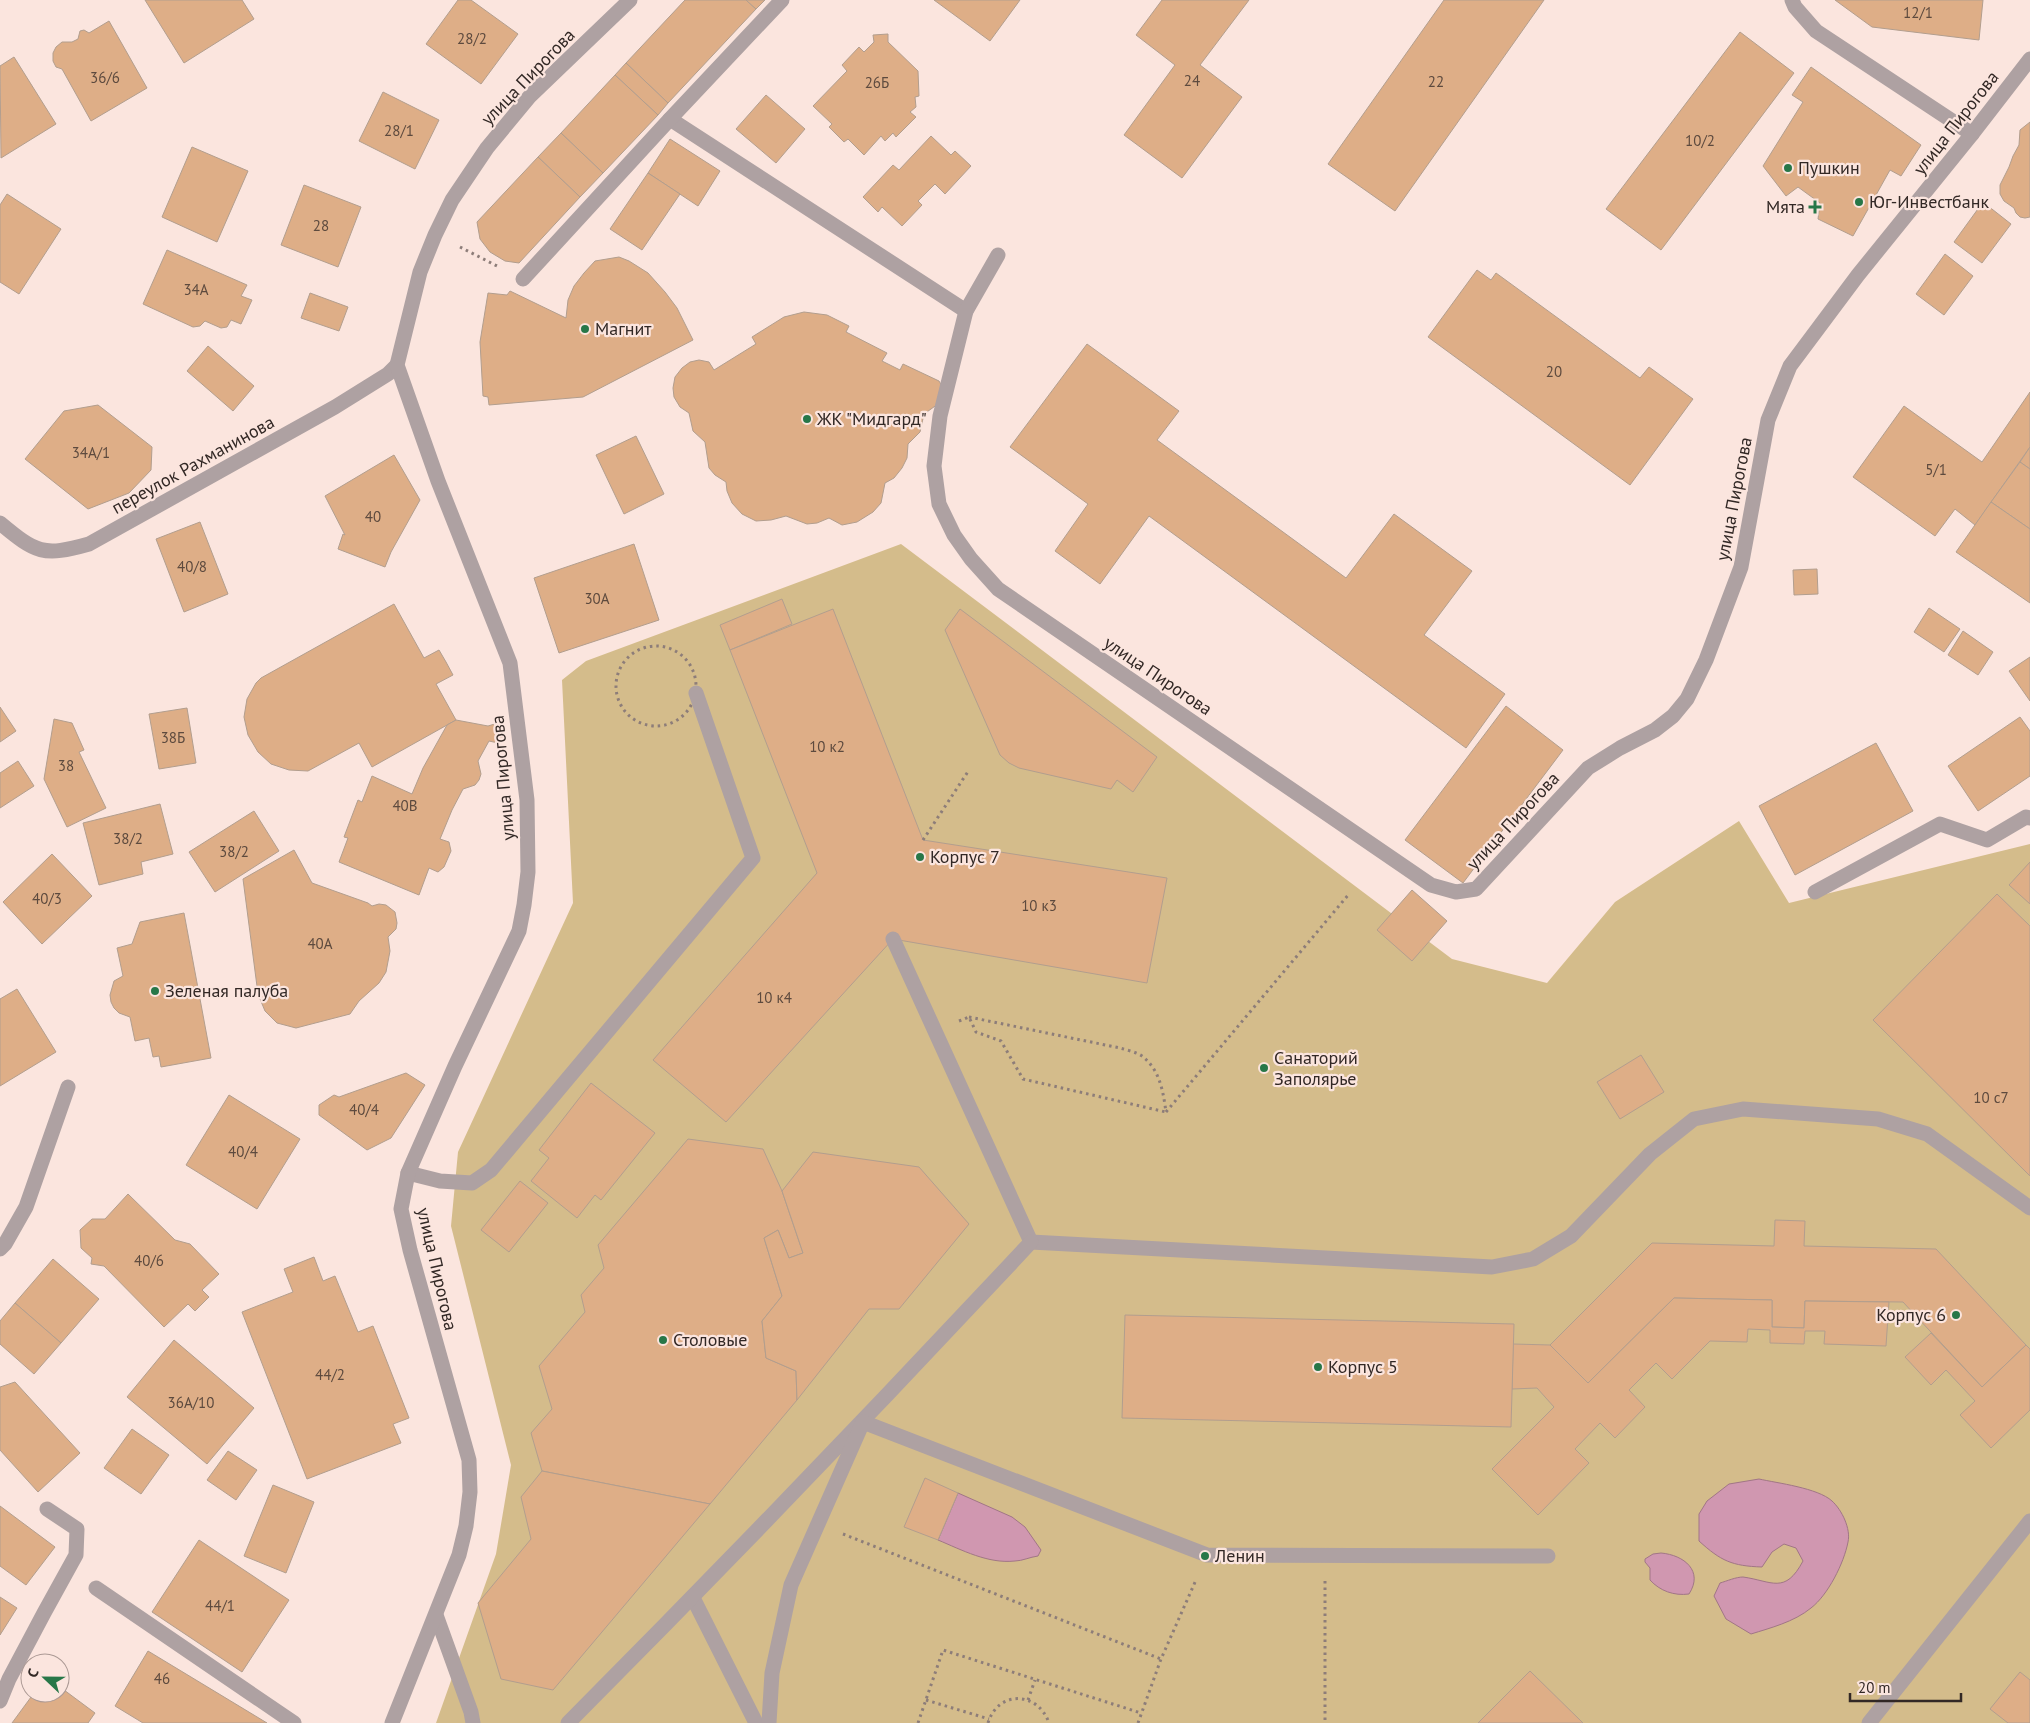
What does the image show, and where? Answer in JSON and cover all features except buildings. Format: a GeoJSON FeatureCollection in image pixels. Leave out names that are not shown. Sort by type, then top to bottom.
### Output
{"type":"FeatureCollection","features":[{"type":"Feature","properties":{"kind":"street","name":"улица Пирогова"},"geometry":{"type":"LineString","coordinates":[[392,1723],[459,1554],[466,1526],[470,1492],[469,1460],[410,1250],[402,1209],[408,1173],[518,931],[524,905],[528,872],[528,809],[510,663],[438,481],[397,365],[420,272],[452,200],[487,148],[530,96],[630,0]]}},
{"type":"Feature","properties":{"kind":"street"},"geometry":{"type":"LineString","coordinates":[[523,279],[782,0]]}},
{"type":"Feature","properties":{"kind":"street"},"geometry":{"type":"LineString","coordinates":[[1792,0],[1816,31],[1972,134]]}},
{"type":"Feature","properties":{"kind":"street","name":"улица Пирогова"},"geometry":{"type":"LineString","coordinates":[[998,255],[966,311],[940,416],[934,466],[939,504],[954,536],[971,559],[998,589],[1431,885],[1456,892],[1476,889],[1588,768],[1620,748],[1655,730],[1673,716],[1686,698],[1706,660],[1741,567],[1768,420],[1790,366],[1858,275],[2030,59]]}},
{"type":"Feature","properties":{"kind":"street"},"geometry":{"type":"LineString","coordinates":[[670,119],[966,311]]}},
{"type":"Feature","properties":{"kind":"street","name":"переулок Рахманинова"},"geometry":{"type":"LineString","coordinates":[[0,523],[23,542],[44,552],[67,550],[89,544],[335,407],[388,374],[397,365]]}},
{"type":"Feature","properties":{"kind":"street"},"geometry":{"type":"LineString","coordinates":[[408,1173],[440,1180],[472,1183],[491,1170],[753,858],[696,693]]}},
{"type":"Feature","properties":{"kind":"street"},"geometry":{"type":"LineString","coordinates":[[1815,892],[1940,824],[1987,840],[2026,817],[2030,818]]}},
{"type":"Feature","properties":{"kind":"street"},"geometry":{"type":"LineString","coordinates":[[893,939],[1032,1242]]}},
{"type":"Feature","properties":{"kind":"street"},"geometry":{"type":"LineString","coordinates":[[0,1249],[5,1244],[26,1207],[68,1087]]}},
{"type":"Feature","properties":{"kind":"street"},"geometry":{"type":"LineString","coordinates":[[568,1723],[693,1598],[863,1422],[1032,1242],[1492,1267],[1533,1260],[1571,1236],[1650,1154],[1694,1120],[1743,1109],[1878,1119],[1927,1134],[2030,1208]]}},
{"type":"Feature","properties":{"kind":"street"},"geometry":{"type":"LineString","coordinates":[[769,1723],[772,1673],[791,1586],[817,1523],[863,1422]]}},
{"type":"Feature","properties":{"kind":"street"},"geometry":{"type":"LineString","coordinates":[[863,1422],[1207,1555],[1548,1556]]}},
{"type":"Feature","properties":{"kind":"street"},"geometry":{"type":"LineString","coordinates":[[0,1701],[9,1679],[76,1555],[77,1529],[47,1509]]}},
{"type":"Feature","properties":{"kind":"street"},"geometry":{"type":"LineString","coordinates":[[1869,1723],[2030,1521]]}},
{"type":"Feature","properties":{"kind":"street"},"geometry":{"type":"LineString","coordinates":[[96,1588],[294,1723]]}},
{"type":"Feature","properties":{"kind":"street"},"geometry":{"type":"LineString","coordinates":[[693,1598],[756,1723]]}},
{"type":"Feature","properties":{"kind":"street"},"geometry":{"type":"LineString","coordinates":[[436,1615],[472,1717]]}},
{"type":"Feature","properties":{"kind":"path"},"geometry":{"type":"LineString","coordinates":[[435,235],[523,279]]}},
{"type":"Feature","properties":{"kind":"path"},"geometry":{"type":"LineString","coordinates":[[662,646],[677,651],[689,662],[695,676],[696,693],[690,707],[679,719],[665,726],[649,726],[635,720],[623,710],[616,695],[616,680],[621,664],[632,653],[646,647],[662,646]]}},
{"type":"Feature","properties":{"kind":"path"},"geometry":{"type":"LineString","coordinates":[[923,840],[969,770]]}},
{"type":"Feature","properties":{"kind":"path"},"geometry":{"type":"LineString","coordinates":[[1166,1112],[1349,894]]}},
{"type":"Feature","properties":{"kind":"path"},"geometry":{"type":"LineString","coordinates":[[969,1017],[976,1032],[1002,1041],[1023,1080],[1166,1112]]}},
{"type":"Feature","properties":{"kind":"path"},"geometry":{"type":"LineString","coordinates":[[935,1031],[969,1017],[1120,1048],[1141,1055],[1152,1066],[1161,1081],[1166,1112]]}},
{"type":"Feature","properties":{"kind":"path"},"geometry":{"type":"LineString","coordinates":[[817,1523],[1161,1658]]}},
{"type":"Feature","properties":{"kind":"path"},"geometry":{"type":"LineString","coordinates":[[1138,1723],[1161,1658],[1207,1555]]}},
{"type":"Feature","properties":{"kind":"path"},"geometry":{"type":"LineString","coordinates":[[1325,1555],[1325,1723]]}},
{"type":"Feature","properties":{"kind":"path"},"geometry":{"type":"LineString","coordinates":[[918,1723],[943,1650],[1141,1713]]}},
{"type":"Feature","properties":{"kind":"path"},"geometry":{"type":"LineString","coordinates":[[1028,1700],[1035,1680]]}},
{"type":"Feature","properties":{"kind":"path"},"geometry":{"type":"LineString","coordinates":[[926,1700],[988,1721],[995,1709],[1004,1702],[1016,1698],[1028,1700],[1043,1711],[1049,1723]]}},
{"type":"Feature","properties":{"kind":"shaded area","name":"Санаторий Заполярье"},"geometry":{"type":"Polygon","coordinates":[[[901,544],[1452,959],[1547,983],[1615,902],[1739,821],[1789,903],[2030,844],[2030,1723],[436,1723],[496,1554],[511,1465],[451,1226],[458,1152],[573,903],[562,680],[586,661],[901,544]]]}},
{"type":"Feature","properties":{"kind":"shaded area"},"geometry":{"type":"Polygon","coordinates":[[[1759,1479],[1807,1489],[1826,1496],[1842,1514],[1849,1537],[1839,1569],[1829,1587],[1811,1608],[1790,1621],[1751,1634],[1726,1619],[1714,1596],[1720,1583],[1743,1577],[1770,1583],[1784,1582],[1796,1572],[1803,1561],[1796,1548],[1784,1544],[1772,1552],[1762,1567],[1735,1564],[1721,1558],[1699,1541],[1699,1514],[1707,1501],[1729,1484],[1759,1479]]]}},
{"type":"Feature","properties":{"kind":"shaded area"},"geometry":{"type":"Polygon","coordinates":[[[958,1493],[1012,1517],[1025,1527],[1041,1550],[1038,1556],[1018,1561],[995,1560],[975,1555],[938,1540],[958,1493]]]}},
{"type":"Feature","properties":{"kind":"shaded area"},"geometry":{"type":"Polygon","coordinates":[[[1661,1553],[1677,1557],[1684,1561],[1693,1571],[1693,1586],[1689,1594],[1668,1592],[1650,1580],[1650,1568],[1645,1559],[1653,1554],[1661,1553]]]}},
{"type":"Feature","properties":{"kind":"place","name":"Пушкин"},"geometry":{"type":"Point","coordinates":[1788,168]}},
{"type":"Feature","properties":{"kind":"place","name":"Юг-Инвестбанк"},"geometry":{"type":"Point","coordinates":[1859,202]}},
{"type":"Feature","properties":{"kind":"place","name":"Мята"},"geometry":{"type":"Point","coordinates":[1815,207]}},
{"type":"Feature","properties":{"kind":"place","name":"Магнит"},"geometry":{"type":"Point","coordinates":[585,329]}},
{"type":"Feature","properties":{"kind":"place","name":"ЖК \"Мидгард\""},"geometry":{"type":"Point","coordinates":[807,419]}},
{"type":"Feature","properties":{"kind":"place","name":"Корпус 7"},"geometry":{"type":"Point","coordinates":[920,857]}},
{"type":"Feature","properties":{"kind":"place","name":"Зеленая палуба"},"geometry":{"type":"Point","coordinates":[155,991]}},
{"type":"Feature","properties":{"kind":"place","name":"Санаторий Заполярье"},"geometry":{"type":"Point","coordinates":[1264,1068]}},
{"type":"Feature","properties":{"kind":"place","name":"Корпус 6"},"geometry":{"type":"Point","coordinates":[1956,1315]}},
{"type":"Feature","properties":{"kind":"place","name":"Столовые"},"geometry":{"type":"Point","coordinates":[663,1340]}},
{"type":"Feature","properties":{"kind":"place","name":"Корпус 5"},"geometry":{"type":"Point","coordinates":[1318,1367]}},
{"type":"Feature","properties":{"kind":"place","name":"Ленин"},"geometry":{"type":"Point","coordinates":[1205,1556]}}]}
